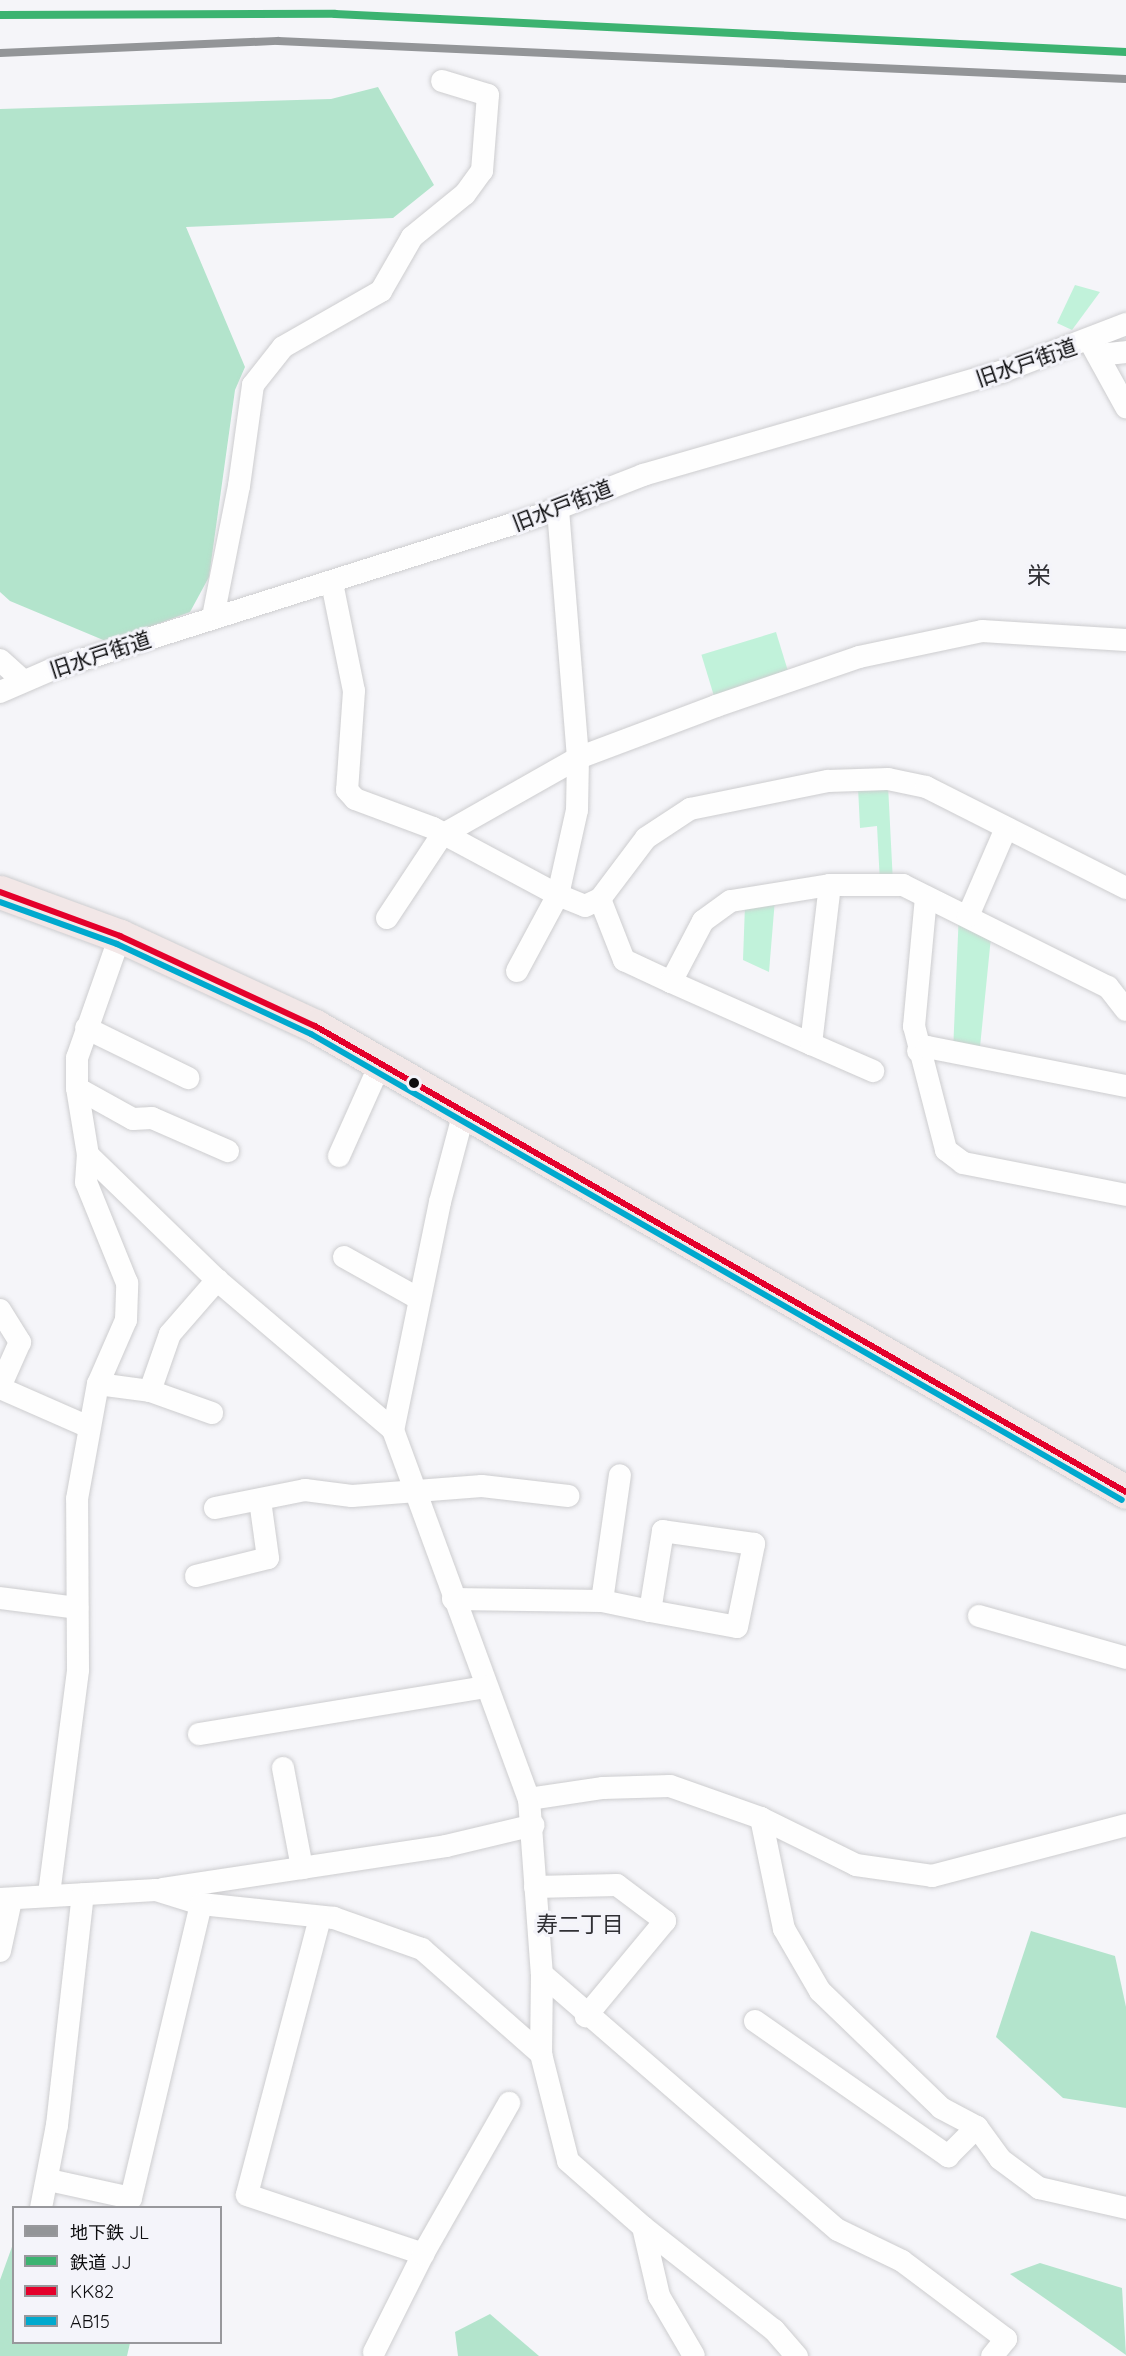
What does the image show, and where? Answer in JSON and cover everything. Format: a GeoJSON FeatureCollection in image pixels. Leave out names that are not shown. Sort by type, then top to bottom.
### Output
{"type":"FeatureCollection","features":[{"type":"Feature","properties":{"kind":"highway"},"geometry":{"type":"LineString","coordinates":[[0,892],[120,936],[240,988],[381,1062],[465,1108],[1126,1492]]}},
{"type":"Feature","properties":{"kind":"street"},"geometry":{"type":"LineString","coordinates":[[213,617],[241,474],[253,385],[283,347],[381,291],[412,237],[465,194],[482,171],[488,95],[442,81]]}},
{"type":"Feature","properties":{"kind":"street","name":"旧水戸街道"},"geometry":{"type":"LineString","coordinates":[[0,692],[23,681],[213,617],[332,583],[558,508],[643,475],[1001,372],[1094,348],[1126,324]]}},
{"type":"Feature","properties":{"kind":"street"},"geometry":{"type":"LineString","coordinates":[[1094,348],[1126,352]]}},
{"type":"Feature","properties":{"kind":"street"},"geometry":{"type":"LineString","coordinates":[[1094,348],[1126,406]]}},
{"type":"Feature","properties":{"kind":"street"},"geometry":{"type":"LineString","coordinates":[[517,970],[558,896],[577,810],[578,758],[558,508]]}},
{"type":"Feature","properties":{"kind":"street"},"geometry":{"type":"LineString","coordinates":[[332,583],[354,691],[347,790],[355,799],[442,835],[558,896],[585,906],[600,899],[646,838],[690,809],[828,782],[888,779],[926,787],[1126,888]]}},
{"type":"Feature","properties":{"kind":"street"},"geometry":{"type":"LineString","coordinates":[[387,918],[442,835],[578,758],[816,671],[917,642],[982,631],[1126,640]]}},
{"type":"Feature","properties":{"kind":"street"},"geometry":{"type":"LineString","coordinates":[[0,660],[23,681]]}},
{"type":"Feature","properties":{"kind":"street"},"geometry":{"type":"LineString","coordinates":[[968,916],[1006,828]]}},
{"type":"Feature","properties":{"kind":"street"},"geometry":{"type":"LineString","coordinates":[[671,982],[703,921],[731,901],[830,885],[892,883],[968,916],[1108,987],[1126,1011]]}},
{"type":"Feature","properties":{"kind":"street"},"geometry":{"type":"LineString","coordinates":[[811,1044],[830,885]]}},
{"type":"Feature","properties":{"kind":"street"},"geometry":{"type":"LineString","coordinates":[[926,897],[914,1026],[918,1051],[936,1098],[946,1150],[963,1163],[1126,1195]]}},
{"type":"Feature","properties":{"kind":"street"},"geometry":{"type":"LineString","coordinates":[[600,899],[624,960],[873,1071]]}},
{"type":"Feature","properties":{"kind":"street"},"geometry":{"type":"LineString","coordinates":[[49,1894],[78,1670],[77,1499],[98,1384],[126,1320],[127,1283],[86,1182],[88,1155],[76,1088],[77,1058],[120,936]]}},
{"type":"Feature","properties":{"kind":"street"},"geometry":{"type":"LineString","coordinates":[[86,1028],[188,1078]]}},
{"type":"Feature","properties":{"kind":"street"},"geometry":{"type":"LineString","coordinates":[[918,1051],[927,1047],[1126,1086]]}},
{"type":"Feature","properties":{"kind":"street"},"geometry":{"type":"LineString","coordinates":[[339,1156],[381,1062]]}},
{"type":"Feature","properties":{"kind":"street"},"geometry":{"type":"LineString","coordinates":[[76,1088],[133,1119],[152,1118],[228,1151]]}},
{"type":"Feature","properties":{"kind":"street"},"geometry":{"type":"LineString","coordinates":[[393,1430],[419,1299],[465,1108]]}},
{"type":"Feature","properties":{"kind":"street"},"geometry":{"type":"LineString","coordinates":[[88,1155],[217,1280],[393,1430],[453,1599],[529,1799],[534,1825],[535,1887],[542,1974],[541,2054],[568,2161],[643,2227],[774,2330],[797,2356]]}},
{"type":"Feature","properties":{"kind":"street"},"geometry":{"type":"LineString","coordinates":[[344,1257],[419,1299]]}},
{"type":"Feature","properties":{"kind":"street"},"geometry":{"type":"LineString","coordinates":[[150,1391],[170,1334],[217,1280]]}},
{"type":"Feature","properties":{"kind":"street"},"geometry":{"type":"LineString","coordinates":[[0,1310],[20,1342],[0,1387],[89,1427]]}},
{"type":"Feature","properties":{"kind":"street"},"geometry":{"type":"LineString","coordinates":[[98,1384],[150,1391],[212,1413]]}},
{"type":"Feature","properties":{"kind":"street"},"geometry":{"type":"LineString","coordinates":[[602,1601],[620,1475]]}},
{"type":"Feature","properties":{"kind":"street"},"geometry":{"type":"LineString","coordinates":[[215,1508],[305,1490],[352,1496],[482,1486],[568,1496]]}},
{"type":"Feature","properties":{"kind":"street"},"geometry":{"type":"LineString","coordinates":[[196,1576],[268,1558],[260,1500]]}},
{"type":"Feature","properties":{"kind":"street"},"geometry":{"type":"LineString","coordinates":[[453,1599],[602,1601],[650,1611],[737,1627],[754,1544],[663,1531],[650,1611]]}},
{"type":"Feature","properties":{"kind":"street"},"geometry":{"type":"LineString","coordinates":[[0,1598],[77,1608]]}},
{"type":"Feature","properties":{"kind":"street"},"geometry":{"type":"LineString","coordinates":[[979,1617],[1126,1658]]}},
{"type":"Feature","properties":{"kind":"street"},"geometry":{"type":"LineString","coordinates":[[199,1734],[486,1687]]}},
{"type":"Feature","properties":{"kind":"street"},"geometry":{"type":"LineString","coordinates":[[283,1768],[302,1868]]}},
{"type":"Feature","properties":{"kind":"street"},"geometry":{"type":"LineString","coordinates":[[529,1799],[603,1788],[670,1786],[761,1818],[856,1865],[932,1876],[1126,1825]]}},
{"type":"Feature","properties":{"kind":"street"},"geometry":{"type":"LineString","coordinates":[[761,1818],[784,1929],[820,1992],[941,2108],[977,2127],[1000,2159],[1039,2188],[1126,2208]]}},
{"type":"Feature","properties":{"kind":"street"},"geometry":{"type":"LineString","coordinates":[[0,1951],[5,1899],[49,1894],[156,1890],[446,1846],[534,1825]]}},
{"type":"Feature","properties":{"kind":"street"},"geometry":{"type":"LineString","coordinates":[[535,1887],[617,1885],[665,1921],[586,2016]]}},
{"type":"Feature","properties":{"kind":"street"},"geometry":{"type":"LineString","coordinates":[[156,1890],[201,1904],[334,1918],[422,1949],[541,2054]]}},
{"type":"Feature","properties":{"kind":"street"},"geometry":{"type":"LineString","coordinates":[[42,2206],[49,2180],[83,1894]]}},
{"type":"Feature","properties":{"kind":"street"},"geometry":{"type":"LineString","coordinates":[[49,2180],[131,2198],[201,1904]]}},
{"type":"Feature","properties":{"kind":"street"},"geometry":{"type":"LineString","coordinates":[[320,1918],[247,2194],[423,2254]]}},
{"type":"Feature","properties":{"kind":"street"},"geometry":{"type":"LineString","coordinates":[[542,1974],[586,2016],[838,2230],[902,2261],[1006,2339],[992,2356]]}},
{"type":"Feature","properties":{"kind":"street"},"geometry":{"type":"LineString","coordinates":[[755,2021],[948,2156],[977,2127]]}},
{"type":"Feature","properties":{"kind":"street"},"geometry":{"type":"LineString","coordinates":[[374,2352],[423,2254],[509,2103]]}},
{"type":"Feature","properties":{"kind":"street"},"geometry":{"type":"LineString","coordinates":[[643,2227],[659,2296],[694,2356]]}},
{"type":"Feature","properties":{"kind":"green space"},"geometry":{"type":"Polygon","coordinates":[[[378,87],[434,185],[393,218],[186,227],[245,367],[235,390],[209,577],[190,612],[108,642],[10,601],[0,592],[0,109],[331,99],[378,87]]]}},
{"type":"Feature","properties":{"kind":"green space"},"geometry":{"type":"Polygon","coordinates":[[[1075,285],[1100,292],[1072,330],[1057,323],[1075,285]]]}},
{"type":"Feature","properties":{"kind":"green space"},"geometry":{"type":"Polygon","coordinates":[[[776,632],[789,674],[714,697],[701,655],[776,632]]]}},
{"type":"Feature","properties":{"kind":"green space"},"geometry":{"type":"Polygon","coordinates":[[[888,785],[893,883],[880,883],[877,826],[860,828],[858,787],[888,785]]]}},
{"type":"Feature","properties":{"kind":"green space"},"geometry":{"type":"Polygon","coordinates":[[[775,899],[769,972],[743,960],[745,905],[775,899]]]}},
{"type":"Feature","properties":{"kind":"green space"},"geometry":{"type":"Polygon","coordinates":[[[959,912],[991,937],[979,1057],[953,1052],[959,912]]]}},
{"type":"Feature","properties":{"kind":"green space"},"geometry":{"type":"Polygon","coordinates":[[[1031,1931],[1115,1956],[1126,2007],[1126,2108],[1063,2098],[996,2037],[1031,1931]]]}},
{"type":"Feature","properties":{"kind":"green space"},"geometry":{"type":"Polygon","coordinates":[[[12,2247],[12,2344],[130,2344],[127,2356],[0,2356],[0,2280],[12,2247]]]}},
{"type":"Feature","properties":{"kind":"green space"},"geometry":{"type":"Polygon","coordinates":[[[1040,2263],[1122,2288],[1126,2355],[1010,2274],[1040,2263]]]}},
{"type":"Feature","properties":{"kind":"green space"},"geometry":{"type":"Polygon","coordinates":[[[490,2314],[539,2356],[458,2356],[455,2332],[490,2314]]]}},
{"type":"Feature","properties":{"kind":"metro line","name":"JL"},"geometry":{"type":"LineString","coordinates":[[0,53],[278,41],[1126,79]]}},
{"type":"Feature","properties":{"kind":"rail line","name":"JJ"},"geometry":{"type":"LineString","coordinates":[[0,15],[335,14],[1126,52]]}},
{"type":"Feature","properties":{"kind":"transit line","name":"KK82"},"geometry":{"type":"LineString","coordinates":[[0,892],[120,936],[315,1026],[1126,1492]]}},
{"type":"Feature","properties":{"kind":"transit line","name":"AB15"},"geometry":{"type":"LineString","coordinates":[[0,902],[117,944],[311,1034],[1122,1500]]}},
{"type":"Feature","properties":{"kind":"district","name":"栄"},"geometry":{"type":"Point","coordinates":[1039,576]}},
{"type":"Feature","properties":{"kind":"district","name":"寿二丁目"},"geometry":{"type":"Point","coordinates":[580,1925]}}]}
